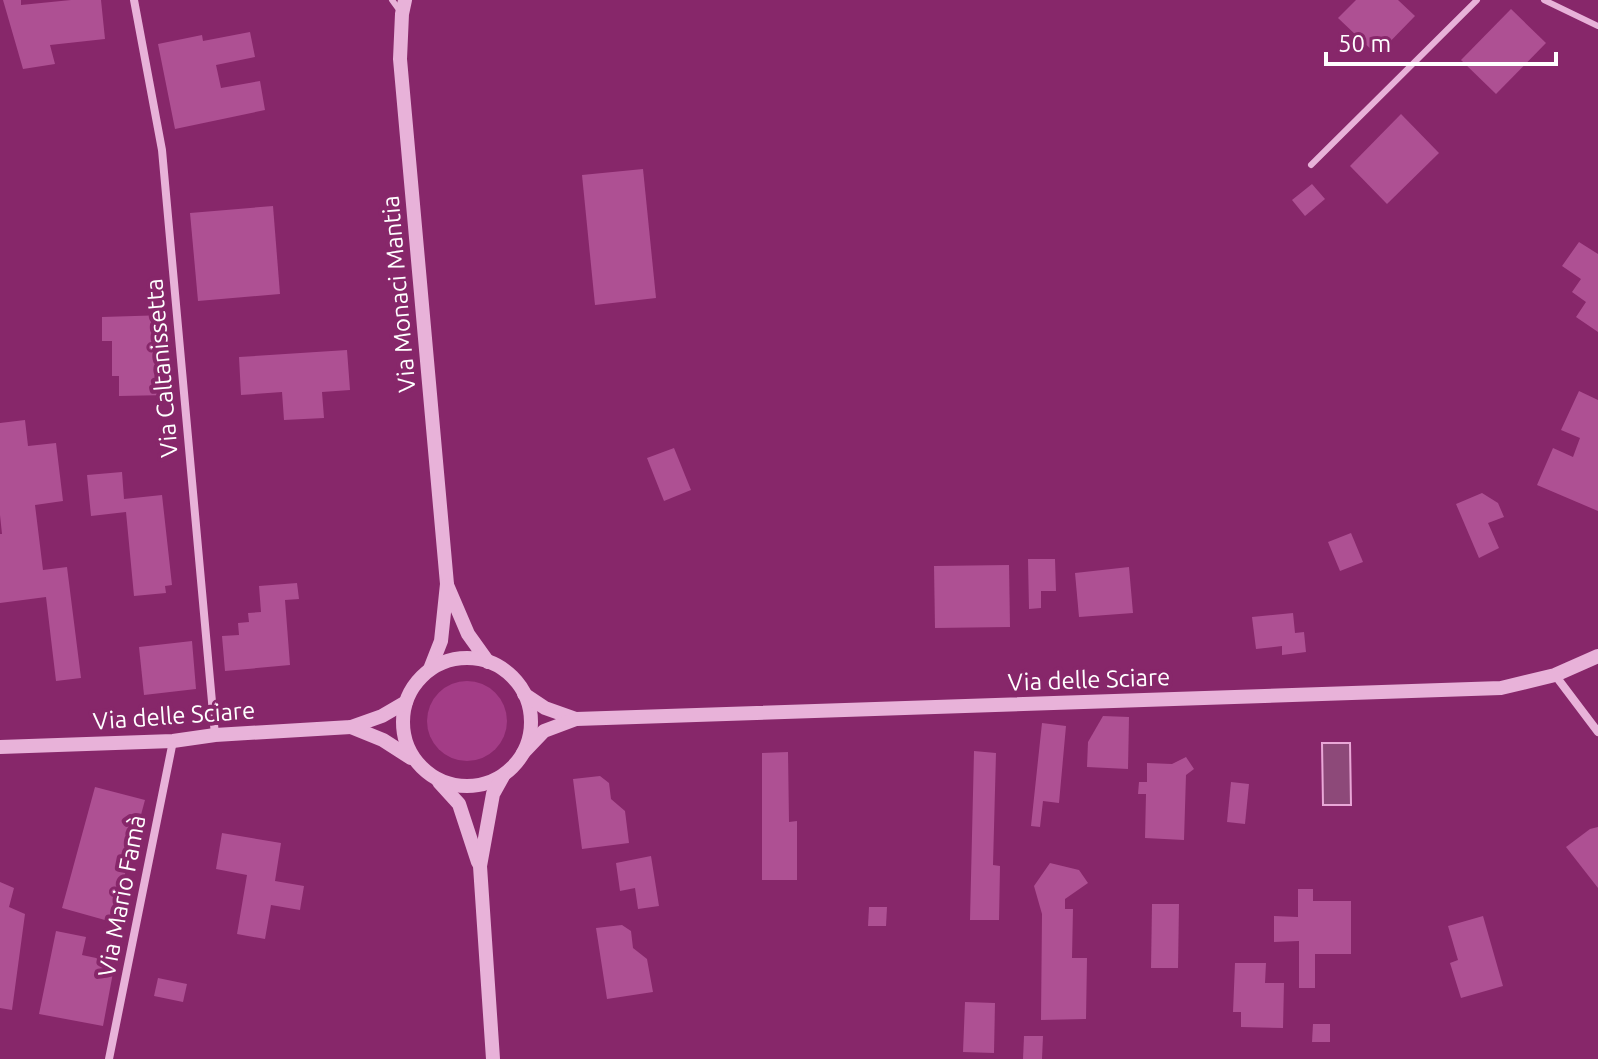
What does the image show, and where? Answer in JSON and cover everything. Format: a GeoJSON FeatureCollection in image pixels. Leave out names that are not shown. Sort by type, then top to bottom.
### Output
{"type":"FeatureCollection","features":[{"type":"Feature","properties":{"kind":"street","name":"Via Caltanissetta"},"geometry":{"type":"LineString","coordinates":[[134,0],[162,150],[215,735]]}},
{"type":"Feature","properties":{"kind":"street","name":"Via Monaci Mantia"},"geometry":{"type":"LineString","coordinates":[[404,7],[400,59],[447,584],[441,641],[430,669]]}},
{"type":"Feature","properties":{"kind":"street","name":"Via Monaci Mantia"},"geometry":{"type":"LineString","coordinates":[[447,584],[468,634],[488,662]]}},
{"type":"Feature","properties":{"kind":"street","name":"Via delle Sciare"},"geometry":{"type":"LineString","coordinates":[[523,753],[544,731],[576,719],[1501,688],[1555,675],[1598,656]]}},
{"type":"Feature","properties":{"kind":"street"},"geometry":{"type":"LineString","coordinates":[[493,1059],[480,866],[493,794],[527,744],[531,724],[528,704],[513,678],[488,662],[458,659],[430,669],[416,683],[406,702],[402,721],[405,741],[413,759],[436,779],[465,787],[485,784],[503,776]]}},
{"type":"Feature","properties":{"kind":"street"},"geometry":{"type":"LineString","coordinates":[[1555,675],[1598,732]]}},
{"type":"Feature","properties":{"kind":"street","name":"Via delle Sciare"},"geometry":{"type":"LineString","coordinates":[[524,694],[545,708],[576,719]]}},
{"type":"Feature","properties":{"kind":"street","name":"Via delle Sciare"},"geometry":{"type":"LineString","coordinates":[[0,747],[173,741],[215,735],[351,727],[382,716],[406,702]]}},
{"type":"Feature","properties":{"kind":"street","name":"Via delle Sciare"},"geometry":{"type":"LineString","coordinates":[[351,727],[383,740],[413,759]]}},
{"type":"Feature","properties":{"kind":"street","name":"Via Mario Famà"},"geometry":{"type":"LineString","coordinates":[[109,1059],[173,741]]}},
{"type":"Feature","properties":{"kind":"street"},"geometry":{"type":"LineString","coordinates":[[436,779],[459,804],[480,866]]}},
{"type":"Feature","properties":{"kind":"lane"},"geometry":{"type":"LineString","coordinates":[[392,0],[404,7]]}},
{"type":"Feature","properties":{"kind":"lane"},"geometry":{"type":"LineString","coordinates":[[1311,165],[1477,0]]}},
{"type":"Feature","properties":{"kind":"lane"},"geometry":{"type":"LineString","coordinates":[[1544,0],[1598,26]]}},
{"type":"Feature","properties":{"kind":"shaded area"},"geometry":{"type":"Polygon","coordinates":[[[467,681],[482,684],[495,693],[504,706],[507,721],[504,736],[495,749],[482,758],[467,761],[452,758],[439,749],[430,736],[427,721],[430,706],[439,693],[452,684],[467,681]]]}},
{"type":"Feature","properties":{"kind":"shaded area"},"geometry":{"type":"Polygon","coordinates":[[[1322,743],[1350,743],[1351,805],[1323,805],[1322,743]]]}},
{"type":"Feature","properties":{"kind":"building"},"geometry":{"type":"Polygon","coordinates":[[[3,0],[21,0],[21,5],[101,0],[105,39],[50,45],[55,64],[23,69],[3,0]]]}},
{"type":"Feature","properties":{"kind":"building"},"geometry":{"type":"Polygon","coordinates":[[[1356,0],[1398,0],[1415,16],[1377,55],[1338,18],[1356,0]]]}},
{"type":"Feature","properties":{"kind":"building"},"geometry":{"type":"Polygon","coordinates":[[[1511,9],[1546,43],[1496,94],[1461,60],[1511,9]]]}},
{"type":"Feature","properties":{"kind":"building"},"geometry":{"type":"Polygon","coordinates":[[[250,32],[255,57],[216,65],[221,88],[260,81],[265,110],[175,129],[158,44],[202,35],[203,41],[250,32]]]}},
{"type":"Feature","properties":{"kind":"building"},"geometry":{"type":"Polygon","coordinates":[[[1401,114],[1439,153],[1387,204],[1350,166],[1401,114]]]}},
{"type":"Feature","properties":{"kind":"building"},"geometry":{"type":"Polygon","coordinates":[[[643,169],[656,298],[595,305],[582,175],[643,169]]]}},
{"type":"Feature","properties":{"kind":"building"},"geometry":{"type":"Polygon","coordinates":[[[1312,184],[1325,199],[1305,216],[1292,200],[1312,184]]]}},
{"type":"Feature","properties":{"kind":"building"},"geometry":{"type":"Polygon","coordinates":[[[273,206],[280,294],[198,301],[190,213],[273,206]]]}},
{"type":"Feature","properties":{"kind":"building"},"geometry":{"type":"Polygon","coordinates":[[[1579,242],[1598,254],[1598,332],[1576,317],[1586,302],[1572,292],[1581,279],[1562,266],[1579,242]]]}},
{"type":"Feature","properties":{"kind":"building"},"geometry":{"type":"Polygon","coordinates":[[[167,315],[168,395],[119,396],[119,376],[112,376],[112,341],[102,341],[102,317],[167,315]]]}},
{"type":"Feature","properties":{"kind":"building"},"geometry":{"type":"Polygon","coordinates":[[[347,350],[350,390],[322,392],[324,418],[284,420],[282,392],[241,395],[239,357],[347,350]]]}},
{"type":"Feature","properties":{"kind":"building"},"geometry":{"type":"Polygon","coordinates":[[[1579,391],[1598,400],[1598,511],[1537,485],[1553,448],[1573,457],[1580,438],[1561,430],[1579,391]]]}},
{"type":"Feature","properties":{"kind":"building"},"geometry":{"type":"Polygon","coordinates":[[[25,420],[28,446],[56,443],[63,501],[35,505],[43,570],[67,567],[81,678],[56,681],[46,597],[0,603],[0,423],[25,420]]]}},
{"type":"Feature","properties":{"kind":"building"},"geometry":{"type":"Polygon","coordinates":[[[674,448],[691,490],[664,501],[647,458],[674,448]]]}},
{"type":"Feature","properties":{"kind":"building"},"geometry":{"type":"Polygon","coordinates":[[[122,472],[124,499],[162,495],[172,585],[165,586],[166,593],[134,596],[126,512],[91,516],[87,475],[122,472]]]}},
{"type":"Feature","properties":{"kind":"building"},"geometry":{"type":"Polygon","coordinates":[[[1482,493],[1498,503],[1504,517],[1488,523],[1499,548],[1479,558],[1456,504],[1482,493]]]}},
{"type":"Feature","properties":{"kind":"building"},"geometry":{"type":"Polygon","coordinates":[[[1351,533],[1363,562],[1340,571],[1328,542],[1351,533]]]}},
{"type":"Feature","properties":{"kind":"building"},"geometry":{"type":"Polygon","coordinates":[[[1028,559],[1055,559],[1056,591],[1041,591],[1041,608],[1029,609],[1028,559]]]}},
{"type":"Feature","properties":{"kind":"building"},"geometry":{"type":"Polygon","coordinates":[[[1009,565],[1010,627],[935,628],[934,566],[1009,565]]]}},
{"type":"Feature","properties":{"kind":"building"},"geometry":{"type":"Polygon","coordinates":[[[1129,567],[1133,613],[1079,617],[1075,573],[1129,567]]]}},
{"type":"Feature","properties":{"kind":"building"},"geometry":{"type":"Polygon","coordinates":[[[297,583],[299,599],[285,600],[290,665],[225,671],[222,636],[239,635],[238,623],[249,622],[248,613],[261,612],[259,586],[297,583]]]}},
{"type":"Feature","properties":{"kind":"building"},"geometry":{"type":"Polygon","coordinates":[[[1293,613],[1295,633],[1304,632],[1306,652],[1282,655],[1282,646],[1256,649],[1252,617],[1293,613]]]}},
{"type":"Feature","properties":{"kind":"building"},"geometry":{"type":"Polygon","coordinates":[[[192,641],[196,689],[144,695],[139,647],[192,641]]]}},
{"type":"Feature","properties":{"kind":"building"},"geometry":{"type":"Polygon","coordinates":[[[1103,716],[1129,717],[1128,769],[1087,767],[1088,742],[1103,716]]]}},
{"type":"Feature","properties":{"kind":"building"},"geometry":{"type":"Polygon","coordinates":[[[1042,723],[1066,726],[1059,803],[1043,801],[1040,827],[1031,826],[1042,723]]]}},
{"type":"Feature","properties":{"kind":"building"},"geometry":{"type":"Polygon","coordinates":[[[974,751],[996,753],[993,865],[1000,866],[999,920],[970,920],[974,751]]]}},
{"type":"Feature","properties":{"kind":"building"},"geometry":{"type":"Polygon","coordinates":[[[788,752],[789,822],[797,821],[797,880],[762,880],[762,753],[788,752]]]}},
{"type":"Feature","properties":{"kind":"building"},"geometry":{"type":"Polygon","coordinates":[[[1186,757],[1194,769],[1186,775],[1184,840],[1145,838],[1146,794],[1138,794],[1139,782],[1147,782],[1147,763],[1172,764],[1186,757]]]}},
{"type":"Feature","properties":{"kind":"building"},"geometry":{"type":"Polygon","coordinates":[[[600,776],[609,783],[611,799],[625,811],[629,843],[582,849],[573,779],[600,776]]]}},
{"type":"Feature","properties":{"kind":"building"},"geometry":{"type":"Polygon","coordinates":[[[1231,782],[1249,784],[1245,824],[1227,822],[1231,782]]]}},
{"type":"Feature","properties":{"kind":"building"},"geometry":{"type":"Polygon","coordinates":[[[95,787],[145,800],[112,922],[62,908],[95,787]]]}},
{"type":"Feature","properties":{"kind":"building"},"geometry":{"type":"Polygon","coordinates":[[[1598,827],[1598,888],[1566,847],[1590,829],[1598,827]]]}},
{"type":"Feature","properties":{"kind":"building"},"geometry":{"type":"Polygon","coordinates":[[[222,833],[281,843],[275,881],[304,886],[300,910],[271,905],[265,939],[237,934],[247,875],[216,869],[222,833]]]}},
{"type":"Feature","properties":{"kind":"building"},"geometry":{"type":"Polygon","coordinates":[[[651,856],[659,906],[638,909],[635,888],[620,891],[616,863],[651,856]]]}},
{"type":"Feature","properties":{"kind":"building"},"geometry":{"type":"Polygon","coordinates":[[[1050,863],[1079,870],[1088,883],[1065,899],[1065,909],[1073,909],[1072,958],[1087,958],[1086,1019],[1041,1020],[1042,914],[1034,886],[1050,863]]]}},
{"type":"Feature","properties":{"kind":"building"},"geometry":{"type":"Polygon","coordinates":[[[0,882],[14,888],[9,907],[25,914],[12,1010],[0,1008],[0,882]]]}},
{"type":"Feature","properties":{"kind":"building"},"geometry":{"type":"Polygon","coordinates":[[[1298,889],[1313,889],[1313,901],[1351,901],[1351,954],[1315,954],[1315,988],[1299,988],[1299,941],[1274,942],[1274,916],[1298,917],[1298,889]]]}},
{"type":"Feature","properties":{"kind":"building"},"geometry":{"type":"Polygon","coordinates":[[[1152,904],[1179,904],[1178,968],[1151,968],[1152,904]]]}},
{"type":"Feature","properties":{"kind":"building"},"geometry":{"type":"Polygon","coordinates":[[[869,907],[887,907],[886,926],[868,926],[869,907]]]}},
{"type":"Feature","properties":{"kind":"building"},"geometry":{"type":"Polygon","coordinates":[[[1483,916],[1503,986],[1461,998],[1450,963],[1458,960],[1448,926],[1483,916]]]}},
{"type":"Feature","properties":{"kind":"building"},"geometry":{"type":"Polygon","coordinates":[[[622,925],[631,931],[633,948],[647,959],[653,992],[607,999],[596,928],[622,925]]]}},
{"type":"Feature","properties":{"kind":"building"},"geometry":{"type":"Polygon","coordinates":[[[56,931],[86,937],[82,955],[115,962],[103,1026],[39,1014],[56,931]]]}},
{"type":"Feature","properties":{"kind":"building"},"geometry":{"type":"Polygon","coordinates":[[[1235,963],[1266,963],[1265,983],[1284,983],[1283,1028],[1241,1027],[1241,1012],[1233,1012],[1235,963]]]}},
{"type":"Feature","properties":{"kind":"building"},"geometry":{"type":"Polygon","coordinates":[[[158,978],[187,984],[183,1002],[154,996],[158,978]]]}},
{"type":"Feature","properties":{"kind":"building"},"geometry":{"type":"Polygon","coordinates":[[[965,1002],[995,1003],[994,1053],[963,1052],[965,1002]]]}},
{"type":"Feature","properties":{"kind":"building"},"geometry":{"type":"Polygon","coordinates":[[[1313,1024],[1330,1024],[1330,1042],[1312,1042],[1313,1024]]]}},
{"type":"Feature","properties":{"kind":"building"},"geometry":{"type":"Polygon","coordinates":[[[1024,1036],[1043,1036],[1042,1059],[1023,1059],[1024,1036]]]}}]}
